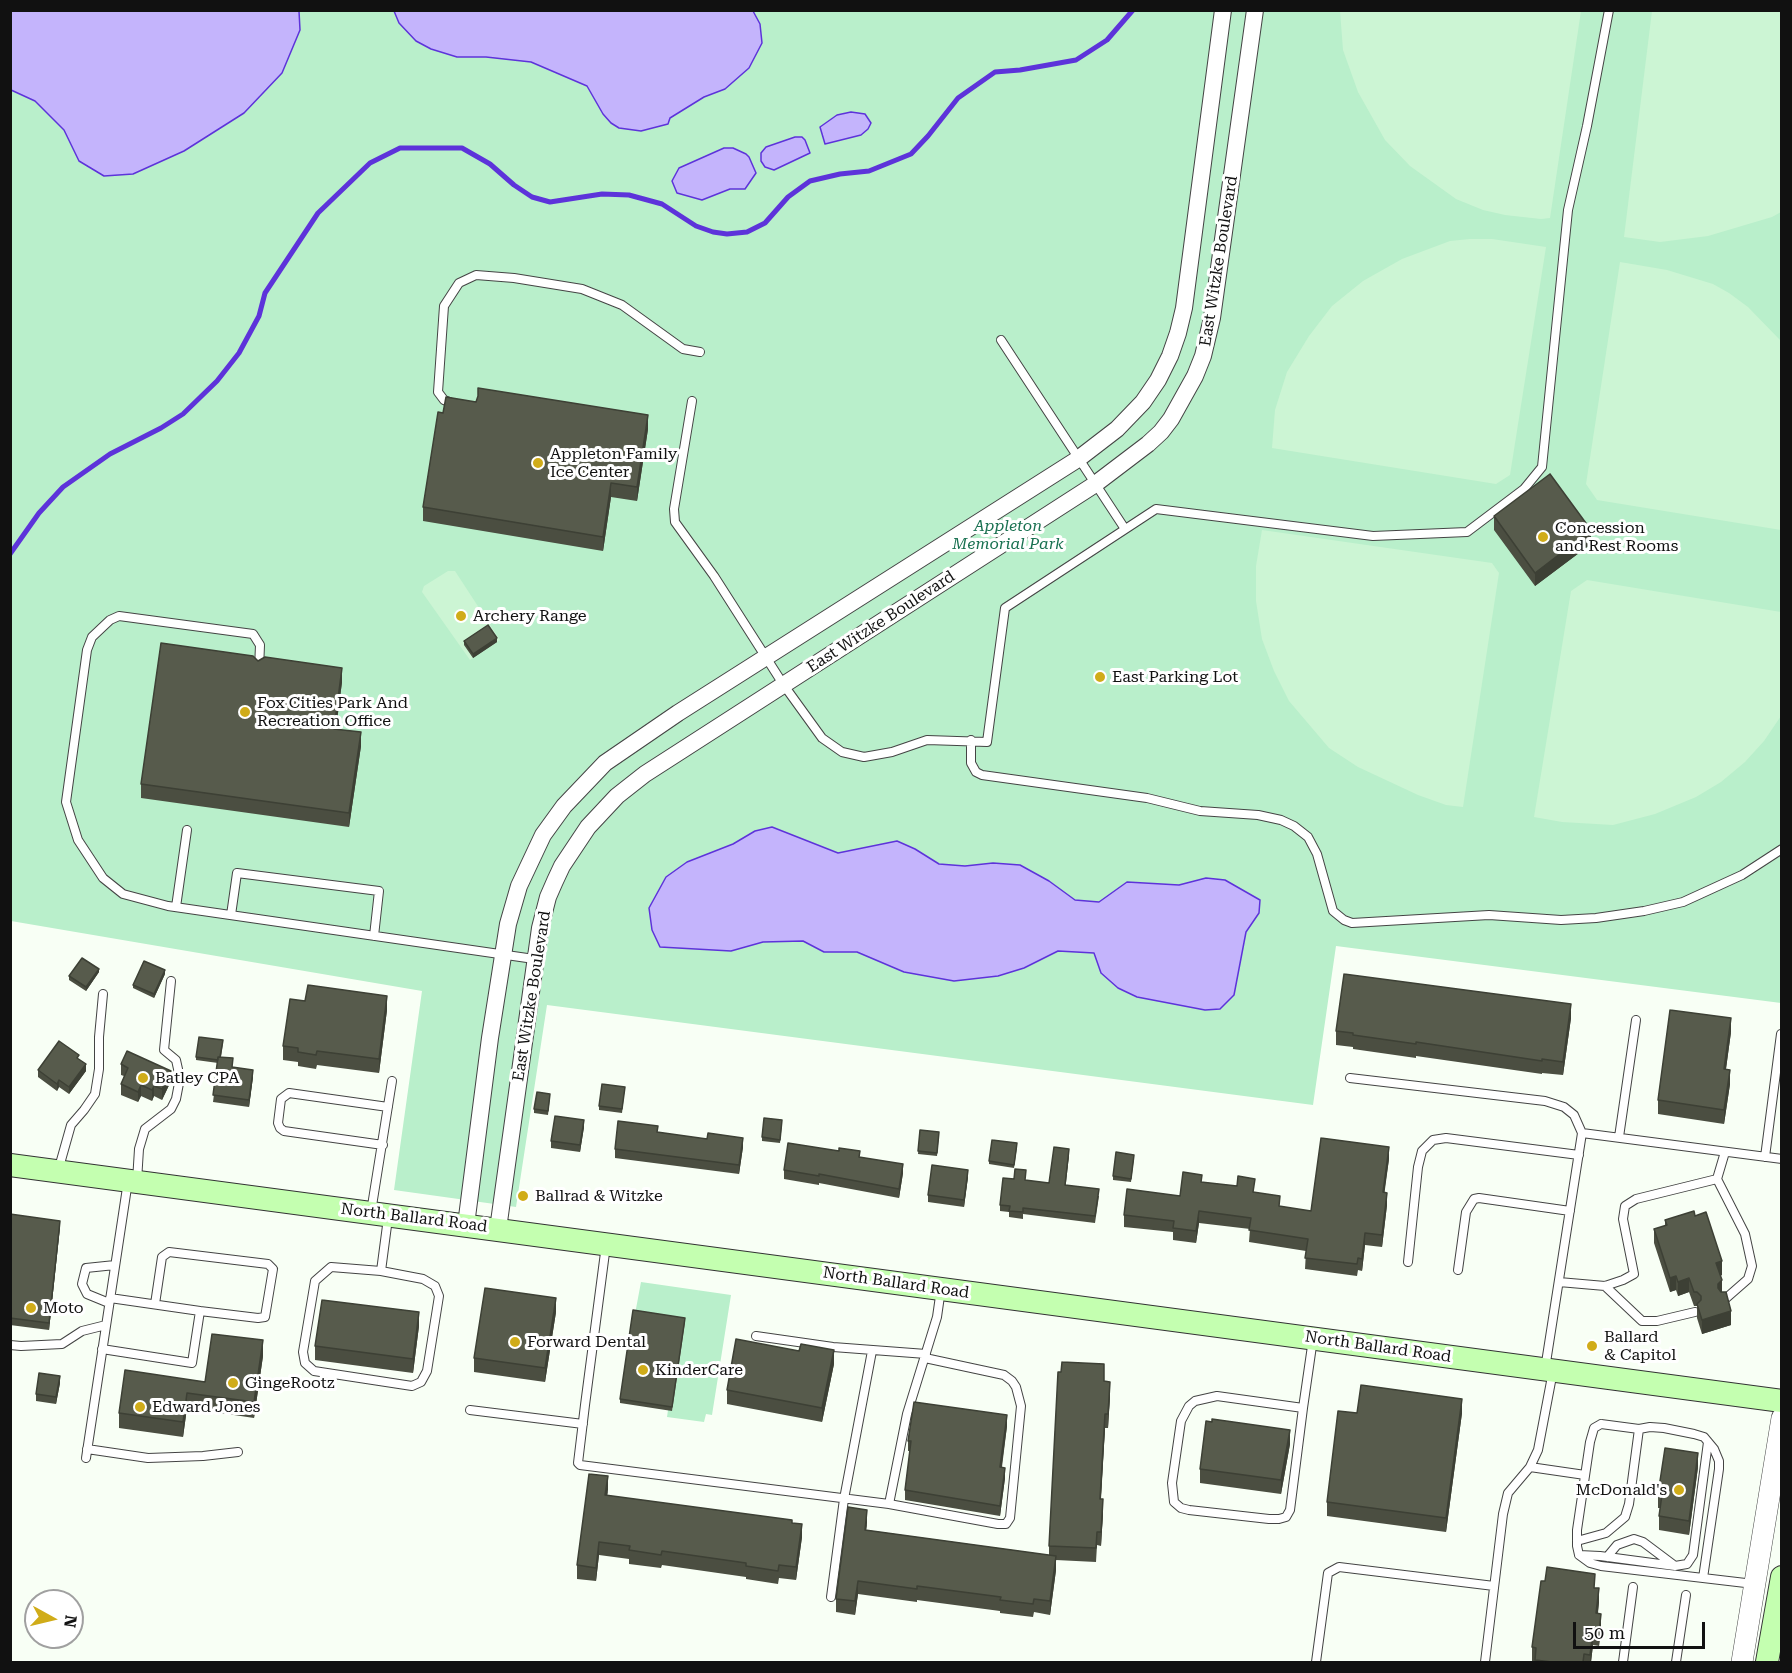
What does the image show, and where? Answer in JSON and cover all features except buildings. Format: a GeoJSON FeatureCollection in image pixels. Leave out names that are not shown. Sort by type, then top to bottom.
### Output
{"type":"FeatureCollection","features":[{"type":"Feature","properties":{"kind":"main road","name":"North Ballard Road"},"geometry":{"type":"LineString","coordinates":[[10,1165],[1782,1401]]}},
{"type":"Feature","properties":{"kind":"main road"},"geometry":{"type":"LineString","coordinates":[[1767,1662],[1782,1577]]}},
{"type":"Feature","properties":{"kind":"street","name":"East Witzke Boulevard"},"geometry":{"type":"LineString","coordinates":[[466,1224],[502,954],[512,908],[530,860],[543,835],[579,789],[605,763],[624,749],[1078,459],[1116,429],[1143,402],[1166,364],[1178,333],[1184,308],[1223,10]]}},
{"type":"Feature","properties":{"kind":"street","name":"East Witzke Boulevard"},"geometry":{"type":"LineString","coordinates":[[498,1229],[534,959],[543,918],[555,881],[575,845],[602,810],[645,774],[1094,484],[1161,432],[1185,396],[1203,356],[1217,287],[1255,10]]}},
{"type":"Feature","properties":{"kind":"street"},"geometry":{"type":"LineString","coordinates":[[1742,1662],[1782,1418]]}},
{"type":"Feature","properties":{"kind":"lane"},"geometry":{"type":"LineString","coordinates":[[692,401],[674,509],[675,522],[714,576],[783,684],[822,738],[842,752],[853,756],[874,756],[927,740],[987,742],[1005,608],[1156,509],[1373,536],[1467,532],[1524,489],[1542,467],[1568,210],[1609,10]]}},
{"type":"Feature","properties":{"kind":"lane"},"geometry":{"type":"LineString","coordinates":[[462,406],[444,400],[438,392],[444,306],[459,283],[476,275],[514,278],[582,289],[622,305],[683,349],[700,352]]}},
{"type":"Feature","properties":{"kind":"lane"},"geometry":{"type":"LineString","coordinates":[[1001,340],[1125,529]]}},
{"type":"Feature","properties":{"kind":"lane"},"geometry":{"type":"LineString","coordinates":[[258,669],[260,645],[253,634],[119,616],[98,629],[92,637],[87,650],[66,802],[78,840],[92,863],[114,889],[133,898],[176,907],[534,959]]}},
{"type":"Feature","properties":{"kind":"lane"},"geometry":{"type":"LineString","coordinates":[[971,740],[971,763],[976,772],[982,775],[1147,798],[1200,811],[1258,815],[1281,820],[1294,826],[1308,837],[1317,854],[1334,911],[1344,920],[1352,923],[1489,915],[1561,920],[1644,911],[1683,902],[1742,875],[1782,849]]}},
{"type":"Feature","properties":{"kind":"lane"},"geometry":{"type":"LineString","coordinates":[[176,907],[187,830]]}},
{"type":"Feature","properties":{"kind":"lane"},"geometry":{"type":"LineString","coordinates":[[231,915],[237,873],[379,891],[374,936]]}},
{"type":"Feature","properties":{"kind":"lane"},"geometry":{"type":"LineString","coordinates":[[171,981],[164,1050],[176,1060],[180,1078],[176,1099],[171,1109],[145,1130],[139,1149],[115,1265],[86,1453],[148,1458],[238,1452]]}},
{"type":"Feature","properties":{"kind":"lane"},"geometry":{"type":"LineString","coordinates":[[58,1172],[71,1125],[95,1094],[99,1069],[102,994]]}},
{"type":"Feature","properties":{"kind":"lane"},"geometry":{"type":"LineString","coordinates":[[1619,1137],[1636,1020]]}},
{"type":"Feature","properties":{"kind":"lane"},"geometry":{"type":"LineString","coordinates":[[1765,1157],[1781,1034]]}},
{"type":"Feature","properties":{"kind":"lane"},"geometry":{"type":"LineString","coordinates":[[1350,1078],[1545,1101],[1564,1107],[1574,1115],[1582,1133],[1559,1282],[1538,1450],[1530,1467],[1508,1493],[1503,1514],[1485,1662]]}},
{"type":"Feature","properties":{"kind":"lane"},"geometry":{"type":"LineString","coordinates":[[381,1271],[380,1213],[383,1144],[392,1081]]}},
{"type":"Feature","properties":{"kind":"lane"},"geometry":{"type":"LineString","coordinates":[[383,1144],[284,1131],[278,1123],[281,1100],[289,1093],[388,1107]]}},
{"type":"Feature","properties":{"kind":"lane"},"geometry":{"type":"LineString","coordinates":[[1582,1133],[1782,1159]]}},
{"type":"Feature","properties":{"kind":"lane"},"geometry":{"type":"LineString","coordinates":[[1408,1262],[1418,1167],[1422,1150],[1433,1140],[1446,1138],[1579,1155]]}},
{"type":"Feature","properties":{"kind":"lane"},"geometry":{"type":"LineString","coordinates":[[1724,1300],[1748,1279],[1752,1266],[1745,1234],[1717,1179],[1725,1152]]}},
{"type":"Feature","properties":{"kind":"lane"},"geometry":{"type":"LineString","coordinates":[[1559,1282],[1605,1286],[1634,1274],[1623,1219],[1625,1206],[1636,1199],[1717,1179]]}},
{"type":"Feature","properties":{"kind":"lane"},"geometry":{"type":"LineString","coordinates":[[1458,1270],[1466,1212],[1474,1199],[1570,1211]]}},
{"type":"Feature","properties":{"kind":"lane"},"geometry":{"type":"LineString","coordinates":[[607,1244],[578,1463],[580,1465],[889,1504],[1006,1524],[1010,1518],[1021,1406],[1012,1381],[1004,1375],[925,1356],[756,1336]]}},
{"type":"Feature","properties":{"kind":"lane"},"geometry":{"type":"LineString","coordinates":[[115,1265],[86,1268],[82,1284],[87,1294],[110,1300],[258,1318],[265,1317],[273,1269],[268,1264],[169,1252],[162,1257],[155,1305]]}},
{"type":"Feature","properties":{"kind":"lane"},"geometry":{"type":"LineString","coordinates":[[332,1267],[381,1271],[423,1278],[435,1286],[439,1296],[427,1371],[421,1382],[412,1386],[314,1371],[305,1363],[303,1352],[315,1281],[332,1267]]}},
{"type":"Feature","properties":{"kind":"lane"},"geometry":{"type":"LineString","coordinates":[[1605,1286],[1642,1321],[1657,1322],[1695,1312]]}},
{"type":"Feature","properties":{"kind":"lane"},"geometry":{"type":"LineString","coordinates":[[889,1504],[907,1414],[937,1317],[941,1288]]}},
{"type":"Feature","properties":{"kind":"lane"},"geometry":{"type":"LineString","coordinates":[[102,1349],[192,1363],[200,1311]]}},
{"type":"Feature","properties":{"kind":"lane"},"geometry":{"type":"LineString","coordinates":[[10,1345],[62,1344],[82,1331],[106,1325]]}},
{"type":"Feature","properties":{"kind":"lane"},"geometry":{"type":"LineString","coordinates":[[1304,1408],[1217,1396],[1195,1401],[1189,1406],[1181,1421],[1172,1483],[1174,1502],[1181,1508],[1189,1510],[1279,1520],[1286,1517],[1290,1510],[1304,1408],[1313,1338]]}},
{"type":"Feature","properties":{"kind":"lane"},"geometry":{"type":"LineString","coordinates":[[831,1597],[844,1498],[872,1351]]}},
{"type":"Feature","properties":{"kind":"lane"},"geometry":{"type":"LineString","coordinates":[[470,1410],[583,1424]]}},
{"type":"Feature","properties":{"kind":"lane"},"geometry":{"type":"LineString","coordinates":[[1703,1578],[1719,1469],[1717,1454],[1704,1437],[1664,1428],[1639,1429],[1601,1424],[1594,1428],[1585,1475],[1577,1541],[1579,1555],[1590,1563],[1602,1566],[1703,1578],[1755,1584]]}},
{"type":"Feature","properties":{"kind":"lane"},"geometry":{"type":"LineString","coordinates":[[1577,1541],[1606,1533],[1625,1517],[1629,1504],[1639,1429]]}},
{"type":"Feature","properties":{"kind":"lane"},"geometry":{"type":"LineString","coordinates":[[1579,1555],[1675,1566],[1687,1564],[1693,1555],[1708,1442]]}},
{"type":"Feature","properties":{"kind":"lane"},"geometry":{"type":"LineString","coordinates":[[1530,1467],[1585,1475]]}},
{"type":"Feature","properties":{"kind":"lane"},"geometry":{"type":"LineString","coordinates":[[1607,1557],[1617,1545],[1634,1539],[1643,1542],[1675,1566]]}},
{"type":"Feature","properties":{"kind":"lane"},"geometry":{"type":"LineString","coordinates":[[1316,1662],[1328,1573],[1339,1567],[1494,1586]]}},
{"type":"Feature","properties":{"kind":"lane"},"geometry":{"type":"LineString","coordinates":[[1623,1662],[1633,1587]]}},
{"type":"Feature","properties":{"kind":"lane"},"geometry":{"type":"LineString","coordinates":[[1676,1662],[1686,1595]]}},
{"type":"Feature","properties":{"kind":"green space","name":"Appleton Memorial Park"},"geometry":{"type":"Polygon","coordinates":[[[10,11],[1781,11],[1781,1003],[1336,946],[1313,1105],[547,1005],[516,1207],[394,1190],[422,991],[11,921],[10,11]]]}},
{"type":"Feature","properties":{"kind":"green space"},"geometry":{"type":"Polygon","coordinates":[[[1340,11],[1581,11],[1550,218],[1505,215],[1483,210],[1456,199],[1410,166],[1385,140],[1358,92],[1343,50],[1340,11]]]}},
{"type":"Feature","properties":{"kind":"green space"},"geometry":{"type":"Polygon","coordinates":[[[1652,11],[1782,12],[1781,212],[1772,217],[1708,236],[1660,242],[1624,237],[1652,11]]]}},
{"type":"Feature","properties":{"kind":"green space"},"geometry":{"type":"Polygon","coordinates":[[[1492,239],[1546,247],[1510,475],[1496,484],[1272,448],[1275,410],[1287,372],[1309,336],[1332,306],[1363,281],[1402,259],[1450,241],[1492,239]]]}},
{"type":"Feature","properties":{"kind":"green space"},"geometry":{"type":"Polygon","coordinates":[[[1620,262],[1667,270],[1713,284],[1748,307],[1781,341],[1781,530],[1597,500],[1586,484],[1620,262]]]}},
{"type":"Feature","properties":{"kind":"green space"},"geometry":{"type":"Polygon","coordinates":[[[1262,530],[1492,563],[1499,573],[1463,807],[1446,805],[1418,795],[1358,767],[1329,748],[1289,701],[1262,639],[1256,601],[1256,566],[1262,530]]]}},
{"type":"Feature","properties":{"kind":"green space","name":"Archery Range"},"geometry":{"type":"Polygon","coordinates":[[[448,571],[455,571],[500,640],[470,660],[422,592],[424,586],[448,571]]]}},
{"type":"Feature","properties":{"kind":"green space"},"geometry":{"type":"Polygon","coordinates":[[[1587,580],[1781,612],[1781,716],[1764,741],[1745,762],[1721,782],[1696,797],[1655,814],[1613,825],[1562,822],[1534,817],[1571,591],[1587,580]]]}},
{"type":"Feature","properties":{"kind":"green space"},"geometry":{"type":"Polygon","coordinates":[[[641,1282],[731,1295],[712,1415],[706,1414],[704,1422],[667,1417],[668,1410],[672,1410],[685,1322],[635,1314],[641,1282]]]}},
{"type":"Feature","properties":{"kind":"shaded area"},"geometry":{"type":"Polygon","coordinates":[[[11,10],[299,11],[300,30],[282,73],[244,113],[184,151],[133,174],[104,176],[79,161],[64,130],[35,101],[11,90],[11,10]]]}},
{"type":"Feature","properties":{"kind":"shaded area"},"geometry":{"type":"Polygon","coordinates":[[[394,11],[753,11],[760,24],[762,43],[749,68],[725,89],[704,97],[670,118],[668,124],[641,131],[619,128],[611,123],[603,114],[587,86],[531,62],[486,57],[457,57],[431,49],[416,41],[399,23],[394,11]]]}},
{"type":"Feature","properties":{"kind":"shaded area"},"geometry":{"type":"Polygon","coordinates":[[[851,112],[865,114],[871,123],[868,129],[861,135],[825,144],[820,127],[837,115],[851,112]]]}},
{"type":"Feature","properties":{"kind":"shaded area"},"geometry":{"type":"Polygon","coordinates":[[[795,137],[802,137],[805,140],[810,153],[774,170],[765,167],[761,161],[761,153],[766,147],[795,137]]]}},
{"type":"Feature","properties":{"kind":"shaded area"},"geometry":{"type":"Polygon","coordinates":[[[724,148],[733,148],[749,157],[756,173],[745,189],[730,189],[702,200],[677,193],[672,181],[679,168],[724,148]]]}},
{"type":"Feature","properties":{"kind":"shaded area"},"geometry":{"type":"Polygon","coordinates":[[[772,827],[838,853],[897,841],[939,864],[1020,865],[1049,881],[1075,900],[1099,902],[1127,882],[1179,885],[1206,878],[1225,880],[1260,900],[1259,913],[1246,932],[1234,995],[1220,1009],[1205,1010],[1137,997],[1118,988],[1101,973],[1094,953],[1058,951],[1024,968],[998,976],[954,981],[904,972],[857,952],[824,952],[803,941],[763,942],[731,951],[660,947],[652,930],[649,908],[666,877],[687,862],[733,844],[755,831],[772,827]]]}},
{"type":"Feature","properties":{"kind":"waterway"},"geometry":{"type":"LineString","coordinates":[[10,554],[39,513],[63,487],[110,454],[183,414],[217,381],[239,353],[259,316],[265,293],[318,213],[370,163],[400,148],[462,148],[490,164],[532,197],[550,202],[602,194],[629,195],[662,204],[696,226],[713,232],[727,234],[747,232],[765,223],[788,197],[810,181],[840,174],[869,171],[911,154],[958,98],[995,72],[1076,60],[1107,40],[1133,10]]}},
{"type":"Feature","properties":{"kind":"place","name":"Appleton Family Ice Center"},"geometry":{"type":"Point","coordinates":[538,463]}},
{"type":"Feature","properties":{"kind":"place","name":"Concession and Rest Rooms"},"geometry":{"type":"Point","coordinates":[1543,537]}},
{"type":"Feature","properties":{"kind":"place","name":"Archery Range"},"geometry":{"type":"Point","coordinates":[461,616]}},
{"type":"Feature","properties":{"kind":"place","name":"East Parking Lot"},"geometry":{"type":"Point","coordinates":[1100,677]}},
{"type":"Feature","properties":{"kind":"place","name":"Fox Cities Park And Recreation Office"},"geometry":{"type":"Point","coordinates":[245,712]}},
{"type":"Feature","properties":{"kind":"place","name":"Batley CPA"},"geometry":{"type":"Point","coordinates":[143,1078]}},
{"type":"Feature","properties":{"kind":"place","name":"Ballrad & Witzke"},"geometry":{"type":"Point","coordinates":[523,1196]}},
{"type":"Feature","properties":{"kind":"place","name":"Moto"},"geometry":{"type":"Point","coordinates":[31,1308]}},
{"type":"Feature","properties":{"kind":"place","name":"Forward Dental"},"geometry":{"type":"Point","coordinates":[515,1342]}},
{"type":"Feature","properties":{"kind":"place","name":"Ballard & Capitol"},"geometry":{"type":"Point","coordinates":[1592,1346]}},
{"type":"Feature","properties":{"kind":"place","name":"KinderCare"},"geometry":{"type":"Point","coordinates":[643,1370]}},
{"type":"Feature","properties":{"kind":"place","name":"GingeRootz"},"geometry":{"type":"Point","coordinates":[233,1383]}},
{"type":"Feature","properties":{"kind":"place","name":"Edward Jones"},"geometry":{"type":"Point","coordinates":[140,1407]}},
{"type":"Feature","properties":{"kind":"place","name":"McDonald's"},"geometry":{"type":"Point","coordinates":[1679,1490]}}]}
